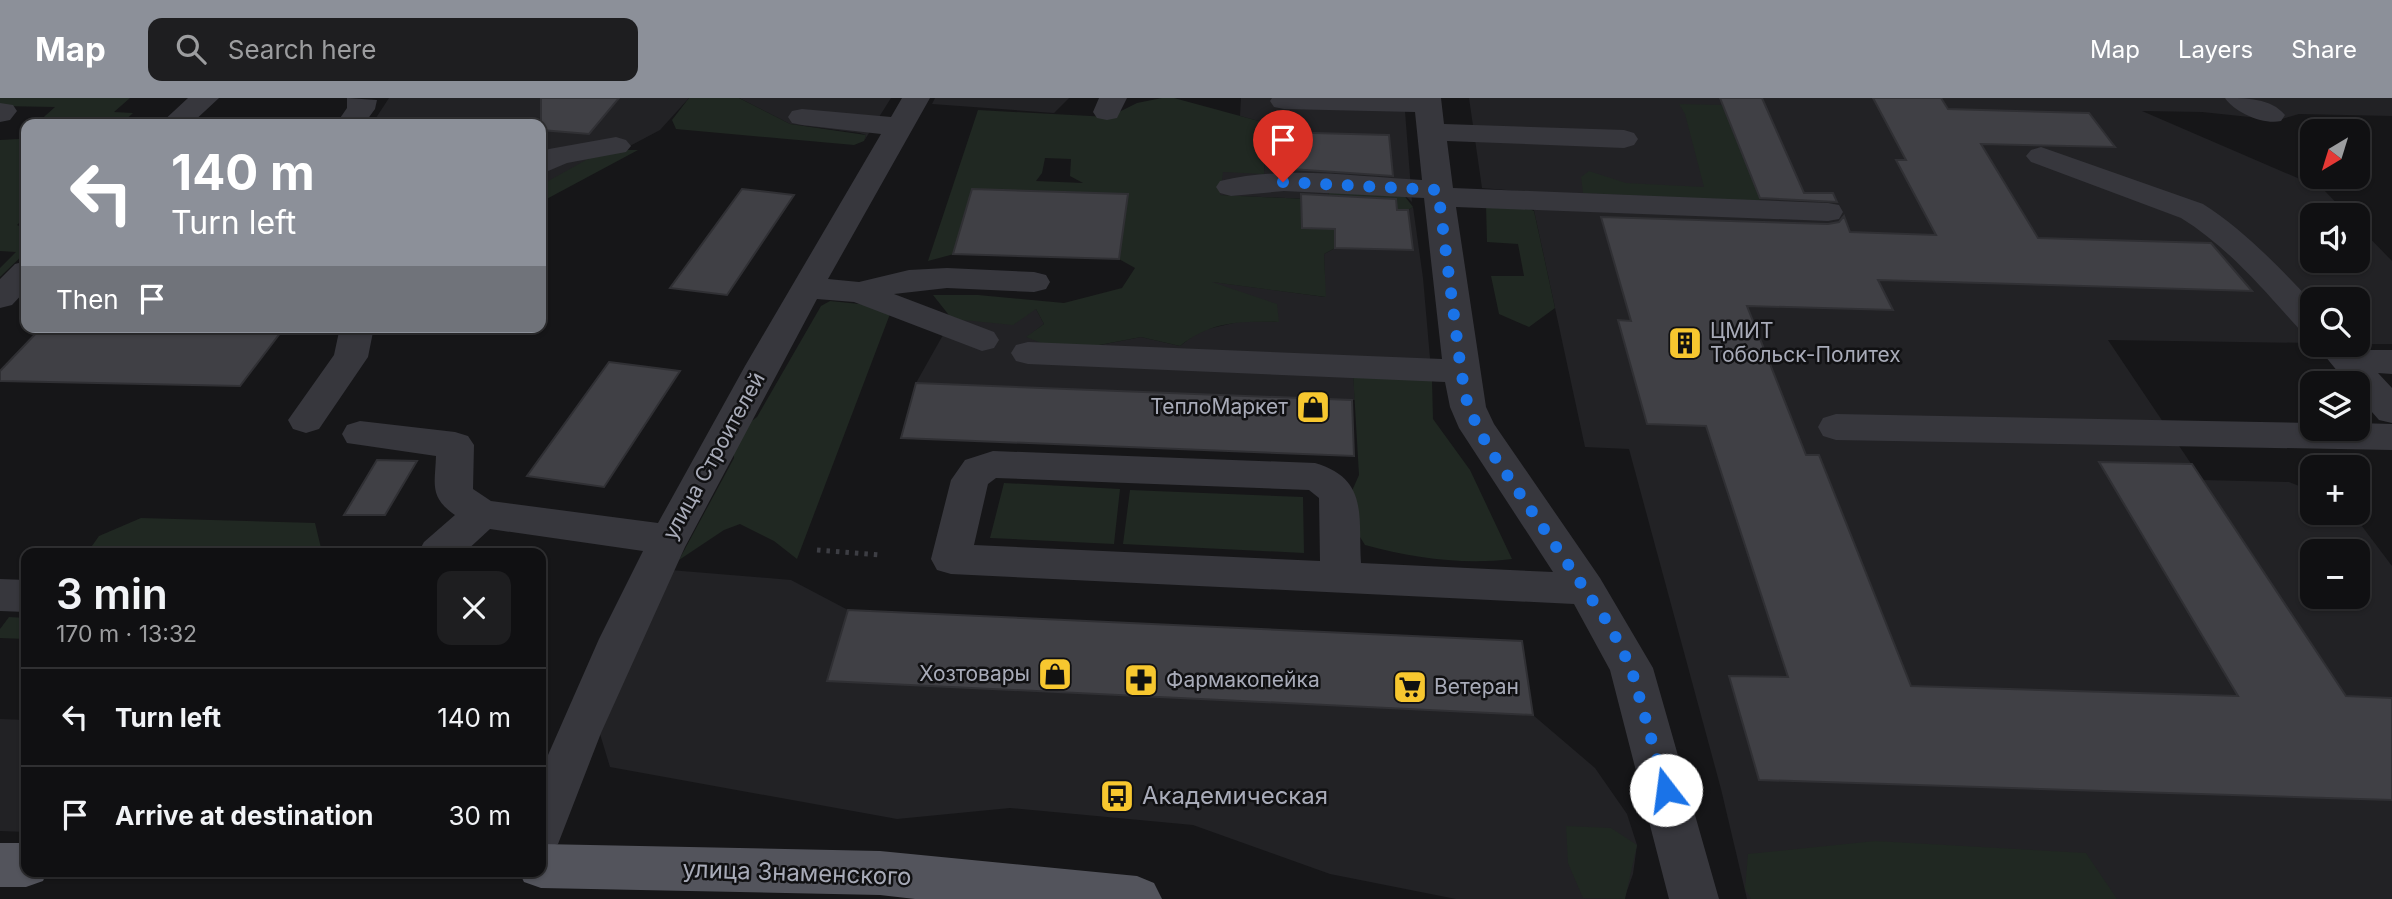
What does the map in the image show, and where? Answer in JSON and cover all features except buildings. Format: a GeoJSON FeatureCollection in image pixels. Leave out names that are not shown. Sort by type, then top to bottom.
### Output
{"type":"FeatureCollection","features":[{"type":"Feature","properties":{"kind":"main road"},"geometry":{"type":"LineString","coordinates":[[0,865],[21,865]]}},
{"type":"Feature","properties":{"kind":"main road","name":"улица Знаменского"},"geometry":{"type":"LineString","coordinates":[[546,866],[1137,899]]}},
{"type":"Feature","properties":{"kind":"street"},"geometry":{"type":"LineString","coordinates":[[180,119],[205,98]]}},
{"type":"Feature","properties":{"kind":"street"},"geometry":{"type":"LineString","coordinates":[[353,119],[361,108],[361,98]]}},
{"type":"Feature","properties":{"kind":"street"},"geometry":{"type":"LineString","coordinates":[[2239,98],[2271,116]]}},
{"type":"Feature","properties":{"kind":"street"},"geometry":{"type":"LineString","coordinates":[[1284,101],[1429,111],[1624,139]]}},
{"type":"Feature","properties":{"kind":"street"},"geometry":{"type":"LineString","coordinates":[[1429,111],[1461,371],[1468,407],[1477,428],[1586,589],[1631,668],[1694,899]]}},
{"type":"Feature","properties":{"kind":"street"},"geometry":{"type":"LineString","coordinates":[[802,117],[908,112]]}},
{"type":"Feature","properties":{"kind":"street","name":"улица Строителей"},"geometry":{"type":"LineString","coordinates":[[546,816],[589,706],[667,540],[908,112]]}},
{"type":"Feature","properties":{"kind":"street"},"geometry":{"type":"LineString","coordinates":[[546,162],[558,155],[616,145]]}},
{"type":"Feature","properties":{"kind":"street"},"geometry":{"type":"LineString","coordinates":[[2041,156],[2192,211],[2213,223],[2233,239],[2300,309]]}},
{"type":"Feature","properties":{"kind":"street"},"geometry":{"type":"LineString","coordinates":[[1231,187],[1283,182],[1439,193],[1828,212]]}},
{"type":"Feature","properties":{"kind":"street"},"geometry":{"type":"LineString","coordinates":[[0,298],[21,276]]}},
{"type":"Feature","properties":{"kind":"street"},"geometry":{"type":"LineString","coordinates":[[859,292],[909,280],[947,278],[1034,282]]}},
{"type":"Feature","properties":{"kind":"street"},"geometry":{"type":"LineString","coordinates":[[808,288],[859,292],[982,340]]}},
{"type":"Feature","properties":{"kind":"street"},"geometry":{"type":"LineString","coordinates":[[306,420],[351,357],[357,333]]}},
{"type":"Feature","properties":{"kind":"street"},"geometry":{"type":"LineString","coordinates":[[1028,353],[1461,371]]}},
{"type":"Feature","properties":{"kind":"street"},"geometry":{"type":"LineString","coordinates":[[2345,357],[2392,411]]}},
{"type":"Feature","properties":{"kind":"street"},"geometry":{"type":"LineString","coordinates":[[2364,357],[2392,362]]}},
{"type":"Feature","properties":{"kind":"street"},"geometry":{"type":"LineString","coordinates":[[1836,427],[2392,437]]}},
{"type":"Feature","properties":{"kind":"street"},"geometry":{"type":"LineString","coordinates":[[360,434],[455,446],[454,495],[482,513],[667,540]]}},
{"type":"Feature","properties":{"kind":"street"},"geometry":{"type":"LineString","coordinates":[[1341,578],[1338,498],[1331,485],[1315,477],[1302,476],[993,464],[978,470],[970,480],[951,559],[1341,578],[1586,589]]}},
{"type":"Feature","properties":{"kind":"street"},"geometry":{"type":"LineString","coordinates":[[444,548],[482,513]]}},
{"type":"Feature","properties":{"kind":"street"},"geometry":{"type":"LineString","coordinates":[[0,595],[21,596]]}},
{"type":"Feature","properties":{"kind":"path"},"geometry":{"type":"LineString","coordinates":[[817,550],[879,555]]}},
{"type":"Feature","properties":{"kind":"shaded area"},"geometry":{"type":"Polygon","coordinates":[[[0,98],[130,98],[114,112],[133,113],[126,119],[42,119],[55,107],[0,106],[0,98]]]}},
{"type":"Feature","properties":{"kind":"shaded area"},"geometry":{"type":"Polygon","coordinates":[[[389,98],[689,98],[660,130],[546,190],[546,119],[375,119],[389,98]]]}},
{"type":"Feature","properties":{"kind":"shaded area"},"geometry":{"type":"Polygon","coordinates":[[[689,98],[739,98],[790,124],[866,135],[864,141],[854,145],[676,129],[672,120],[689,98]]]}},
{"type":"Feature","properties":{"kind":"shaded area"},"geometry":{"type":"Polygon","coordinates":[[[739,98],[891,98],[864,141],[866,135],[860,133],[790,124],[739,98]]]}},
{"type":"Feature","properties":{"kind":"shaded area"},"geometry":{"type":"Polygon","coordinates":[[[935,98],[1069,98],[1054,113],[932,104],[935,98]]]}},
{"type":"Feature","properties":{"kind":"shaded area"},"geometry":{"type":"Polygon","coordinates":[[[1174,98],[1266,123],[1264,174],[1223,172],[1220,195],[1328,200],[1329,189],[1403,194],[1413,207],[1408,210],[1301,208],[1302,228],[1335,229],[1335,248],[1324,254],[1326,297],[1212,282],[1277,304],[1279,322],[1226,324],[1203,332],[1180,346],[1141,337],[1084,348],[1052,347],[1026,337],[1044,324],[1036,309],[1013,325],[952,319],[933,295],[978,295],[1064,303],[1122,288],[1135,268],[1119,259],[954,254],[928,261],[978,110],[1109,117],[1137,103],[1174,98]],[[1045,158],[1042,173],[1036,181],[1083,183],[1070,176],[1071,159],[1045,158]]]}},
{"type":"Feature","properties":{"kind":"shaded area"},"geometry":{"type":"Polygon","coordinates":[[[1241,98],[1404,98],[1412,202],[1403,194],[1329,190],[1328,200],[1219,195],[1222,171],[1264,173],[1266,123],[1240,116],[1241,98]]]}},
{"type":"Feature","properties":{"kind":"shaded area"},"geometry":{"type":"Polygon","coordinates":[[[1469,98],[2392,98],[2392,116],[2299,114],[2278,120],[2202,112],[2142,111],[2300,179],[2300,189],[2323,189],[2336,203],[2300,203],[2300,273],[2370,273],[2370,238],[2392,261],[2392,344],[2370,344],[2370,287],[2300,287],[2300,343],[2108,340],[2202,480],[2289,482],[2300,486],[2300,525],[2361,525],[2392,566],[2392,899],[1747,899],[1721,789],[1629,449],[1585,447],[1530,192],[1482,188],[1469,98]]]}},
{"type":"Feature","properties":{"kind":"shaded area"},"geometry":{"type":"Polygon","coordinates":[[[1679,104],[1722,105],[1761,201],[1583,193],[1581,177],[1589,171],[1626,183],[1704,187],[1685,114],[1679,104]]]}},
{"type":"Feature","properties":{"kind":"shaded area"},"geometry":{"type":"Polygon","coordinates":[[[21,137],[21,221],[17,225],[21,227],[21,257],[0,277],[0,268],[16,252],[0,251],[0,140],[21,137]]]}},
{"type":"Feature","properties":{"kind":"shaded area"},"geometry":{"type":"Polygon","coordinates":[[[613,150],[638,150],[546,199],[546,182],[595,155],[613,150]]]}},
{"type":"Feature","properties":{"kind":"shaded area"},"geometry":{"type":"Polygon","coordinates":[[[1486,205],[1521,205],[1534,211],[1555,308],[1529,327],[1499,314],[1491,276],[1524,276],[1518,244],[1487,242],[1486,205]]]}},
{"type":"Feature","properties":{"kind":"shaded area"},"geometry":{"type":"Polygon","coordinates":[[[1413,207],[1423,278],[1432,381],[1353,373],[1355,400],[916,383],[952,319],[1036,309],[1044,324],[1027,337],[1084,348],[1141,337],[1180,346],[1199,331],[1242,321],[1278,322],[1206,281],[1325,297],[1324,254],[1335,248],[1412,250],[1408,210],[1413,207]]]}},
{"type":"Feature","properties":{"kind":"shaded area"},"geometry":{"type":"Polygon","coordinates":[[[830,301],[879,306],[890,314],[797,559],[774,541],[740,524],[724,530],[679,560],[734,458],[733,447],[749,423],[757,417],[821,306],[830,301]]]}},
{"type":"Feature","properties":{"kind":"shaded area"},"geometry":{"type":"Polygon","coordinates":[[[1353,373],[1432,381],[1433,419],[1470,470],[1512,559],[1438,559],[1365,545],[1355,529],[1348,500],[1359,475],[1353,373]]]}},
{"type":"Feature","properties":{"kind":"shaded area"},"geometry":{"type":"Polygon","coordinates":[[[1004,483],[1120,489],[1114,544],[990,538],[1004,483]]]}},
{"type":"Feature","properties":{"kind":"shaded area"},"geometry":{"type":"Polygon","coordinates":[[[1130,490],[1303,497],[1304,553],[1123,544],[1130,490]]]}},
{"type":"Feature","properties":{"kind":"shaded area"},"geometry":{"type":"Polygon","coordinates":[[[141,518],[315,523],[321,548],[91,548],[99,536],[141,518]]]}},
{"type":"Feature","properties":{"kind":"shaded area"},"geometry":{"type":"Polygon","coordinates":[[[670,570],[791,580],[848,610],[827,681],[1533,715],[1595,768],[1627,814],[1637,845],[1633,874],[1624,899],[1456,899],[1330,874],[1193,825],[1010,808],[897,819],[610,767],[597,724],[670,570]]]}},
{"type":"Feature","properties":{"kind":"shaded area"},"geometry":{"type":"Polygon","coordinates":[[[9,617],[21,618],[21,639],[0,638],[0,629],[9,617]]]}},
{"type":"Feature","properties":{"kind":"shaded area"},"geometry":{"type":"Polygon","coordinates":[[[0,719],[21,720],[21,832],[0,831],[0,719]]]}},
{"type":"Feature","properties":{"kind":"shaded area"},"geometry":{"type":"Polygon","coordinates":[[[1566,826],[1611,828],[1637,845],[1625,899],[1583,898],[1568,863],[1566,826]]]}},
{"type":"Feature","properties":{"kind":"shaded area"},"geometry":{"type":"Polygon","coordinates":[[[1875,841],[2086,853],[2117,899],[1751,899],[1745,889],[1748,854],[1875,841]]]}},
{"type":"Feature","properties":{"kind":"place","name":"ЦМИТ Тобольск-Политех"},"geometry":{"type":"Point","coordinates":[1685,343]}},
{"type":"Feature","properties":{"kind":"place","name":"ТеплоМаркет"},"geometry":{"type":"Point","coordinates":[1313,407]}},
{"type":"Feature","properties":{"kind":"place","name":"Хозтовары"},"geometry":{"type":"Point","coordinates":[1055,674]}},
{"type":"Feature","properties":{"kind":"place","name":"Фармакопейка"},"geometry":{"type":"Point","coordinates":[1141,680]}},
{"type":"Feature","properties":{"kind":"place","name":"Ветеран"},"geometry":{"type":"Point","coordinates":[1410,687]}},
{"type":"Feature","properties":{"kind":"place","name":"Академическая"},"geometry":{"type":"Point","coordinates":[1117,796]}},
{"type":"Feature","properties":{"kind":"route"},"geometry":{"type":"LineString","coordinates":[[1283,182],[1438,190],[1468,407],[1488,447],[1610,626],[1631,668],[1666,790]]}}]}
